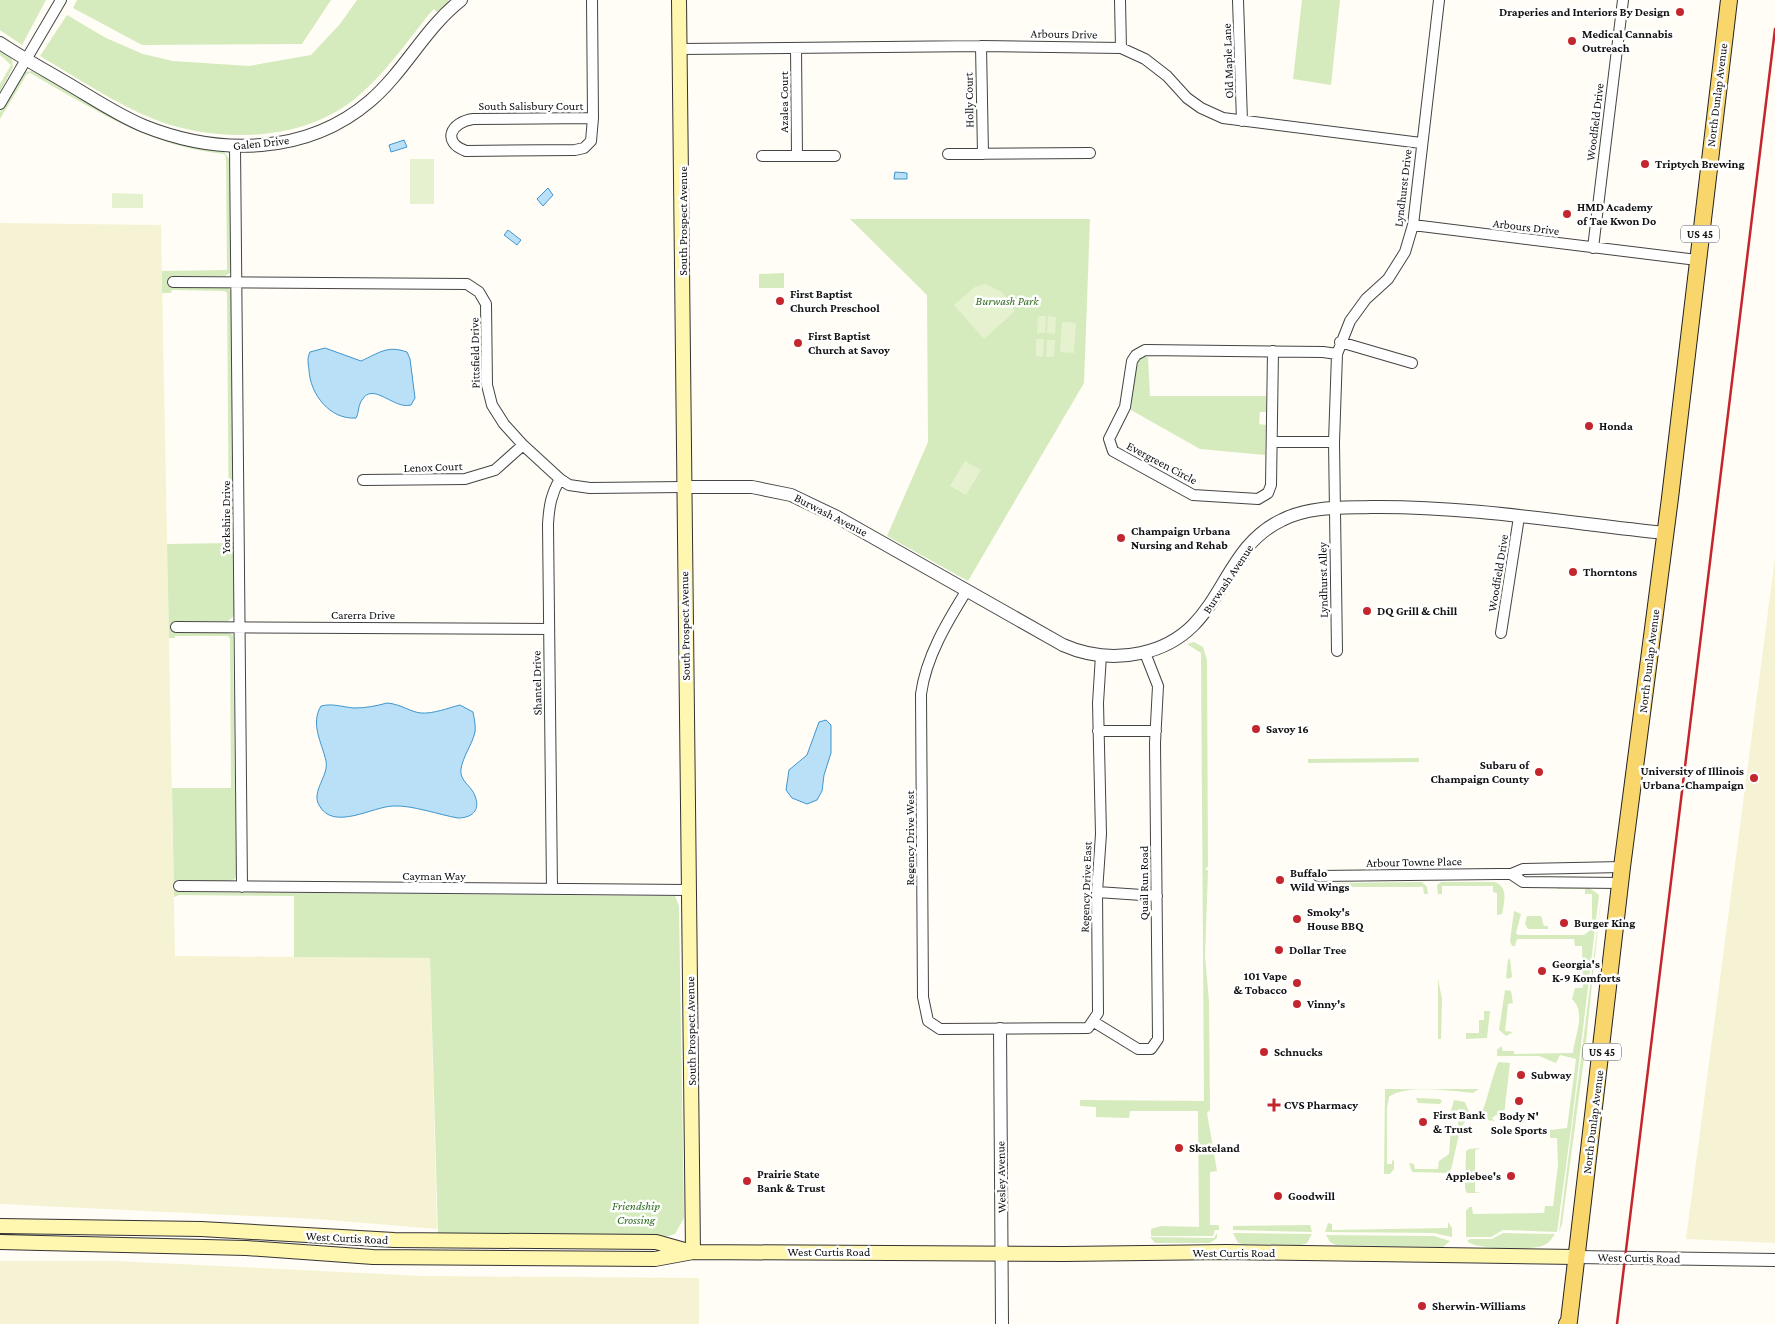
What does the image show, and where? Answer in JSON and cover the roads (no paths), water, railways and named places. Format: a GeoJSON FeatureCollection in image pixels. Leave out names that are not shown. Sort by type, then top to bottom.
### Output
{"type":"FeatureCollection","features":[{"type":"Feature","properties":{"kind":"main road","name":"South Prospect Avenue"},"geometry":{"type":"LineString","coordinates":[[679,0],[693,1252]]}},
{"type":"Feature","properties":{"kind":"main road","name":"North Dunlap Avenue"},"geometry":{"type":"LineString","coordinates":[[1569,1323],[1621,875],[1665,534],[1729,0]]}},
{"type":"Feature","properties":{"kind":"main road","name":"West Curtis Road"},"geometry":{"type":"LineString","coordinates":[[0,1226],[201,1229],[394,1240],[656,1242],[693,1252]]}},
{"type":"Feature","properties":{"kind":"main road","name":"West Curtis Road"},"geometry":{"type":"LineString","coordinates":[[0,1242],[246,1248],[372,1257],[655,1258],[693,1252],[1002,1254],[1227,1252],[1576,1257]]}},
{"type":"Feature","properties":{"kind":"street"},"geometry":{"type":"LineString","coordinates":[[0,104],[61,0]]}},
{"type":"Feature","properties":{"kind":"street","name":"Galen Drive"},"geometry":{"type":"LineString","coordinates":[[0,43],[145,126],[191,140],[235,147],[274,144],[297,139],[327,128],[355,112],[382,90],[442,16],[461,0]]}},
{"type":"Feature","properties":{"kind":"street"},"geometry":{"type":"LineString","coordinates":[[592,0],[593,118]]}},
{"type":"Feature","properties":{"kind":"street"},"geometry":{"type":"LineString","coordinates":[[1120,0],[1121,48]]}},
{"type":"Feature","properties":{"kind":"street","name":"Old Maple Lane"},"geometry":{"type":"LineString","coordinates":[[1238,0],[1242,121]]}},
{"type":"Feature","properties":{"kind":"street","name":"Lyndhurst Drive"},"geometry":{"type":"LineString","coordinates":[[1335,508],[1334,442],[1337,354],[1340,342],[1359,308],[1396,267],[1405,252],[1413,225],[1439,0]]}},
{"type":"Feature","properties":{"kind":"street","name":"Woodfield Drive"},"geometry":{"type":"LineString","coordinates":[[1592,248],[1623,0]]}},
{"type":"Feature","properties":{"kind":"street","name":"Arbours Drive"},"geometry":{"type":"LineString","coordinates":[[681,50],[981,46],[1121,48],[1133,52],[1157,67],[1187,98],[1201,108],[1223,118],[1421,143]]}},
{"type":"Feature","properties":{"kind":"street","name":"Holly Court"},"geometry":{"type":"LineString","coordinates":[[981,46],[982,154]]}},
{"type":"Feature","properties":{"kind":"street","name":"Azalea Court"},"geometry":{"type":"LineString","coordinates":[[796,48],[797,156]]}},
{"type":"Feature","properties":{"kind":"street","name":"South Salisbury Court"},"geometry":{"type":"LineString","coordinates":[[593,118],[592,141],[584,148],[574,150],[466,151],[460,149],[452,140],[453,128],[464,120],[593,118]]}},
{"type":"Feature","properties":{"kind":"street","name":"Yorkshire Drive"},"geometry":{"type":"LineString","coordinates":[[235,147],[242,887]]}},
{"type":"Feature","properties":{"kind":"street"},"geometry":{"type":"LineString","coordinates":[[948,154],[1090,153]]}},
{"type":"Feature","properties":{"kind":"street"},"geometry":{"type":"LineString","coordinates":[[762,156],[835,156]]}},
{"type":"Feature","properties":{"kind":"street","name":"Arbours Drive"},"geometry":{"type":"LineString","coordinates":[[1413,225],[1697,260]]}},
{"type":"Feature","properties":{"kind":"street","name":"Pittsfield Drive"},"geometry":{"type":"LineString","coordinates":[[173,282],[463,283],[474,287],[486,304],[487,385],[492,405],[504,424],[523,445],[569,485],[590,488],[684,487]]}},
{"type":"Feature","properties":{"kind":"street"},"geometry":{"type":"LineString","coordinates":[[1340,342],[1412,363]]}},
{"type":"Feature","properties":{"kind":"street","name":"Evergreen Circle"},"geometry":{"type":"LineString","coordinates":[[1273,351],[1273,442],[1270,490],[1258,499],[1250,500],[1186,493],[1113,451],[1109,439],[1126,407],[1132,362],[1139,352],[1145,350],[1273,351],[1337,354]]}},
{"type":"Feature","properties":{"kind":"street"},"geometry":{"type":"LineString","coordinates":[[1273,442],[1334,442]]}},
{"type":"Feature","properties":{"kind":"street","name":"Lenox Court"},"geometry":{"type":"LineString","coordinates":[[363,480],[465,479],[495,470],[523,445]]}},
{"type":"Feature","properties":{"kind":"street","name":"Shantel Drive"},"geometry":{"type":"LineString","coordinates":[[552,889],[549,507],[553,491],[560,479]]}},
{"type":"Feature","properties":{"kind":"street","name":"Burwash Avenue"},"geometry":{"type":"LineString","coordinates":[[684,487],[752,487],[790,495],[837,516],[1064,645],[1101,656],[1145,652],[1170,644],[1196,625],[1211,606],[1240,557],[1260,534],[1296,514],[1335,508],[1433,508],[1665,534]]}},
{"type":"Feature","properties":{"kind":"street","name":"Lyndhurst Alley"},"geometry":{"type":"LineString","coordinates":[[1335,508],[1337,651]]}},
{"type":"Feature","properties":{"kind":"street","name":"Woodfield Drive"},"geometry":{"type":"LineString","coordinates":[[1501,633],[1519,517]]}},
{"type":"Feature","properties":{"kind":"street","name":"Regency Drive West"},"geometry":{"type":"LineString","coordinates":[[967,590],[932,654],[923,679],[921,694],[923,997],[928,1022],[940,1029],[1000,1029]]}},
{"type":"Feature","properties":{"kind":"street","name":"Carerra Drive"},"geometry":{"type":"LineString","coordinates":[[176,627],[549,629]]}},
{"type":"Feature","properties":{"kind":"street","name":"Quail Run Road"},"geometry":{"type":"LineString","coordinates":[[1094,1022],[1138,1050],[1148,1050],[1156,1044],[1158,1039],[1156,731],[1158,686],[1145,652]]}},
{"type":"Feature","properties":{"kind":"street","name":"Regency Drive East"},"geometry":{"type":"LineString","coordinates":[[1094,1022],[1098,1013],[1097,892],[1101,834],[1098,731],[1101,656]]}},
{"type":"Feature","properties":{"kind":"street"},"geometry":{"type":"LineString","coordinates":[[1098,731],[1156,731]]}},
{"type":"Feature","properties":{"kind":"street","name":"Arbour Towne Place"},"geometry":{"type":"LineString","coordinates":[[1318,876],[1511,874],[1523,868],[1621,875]]}},
{"type":"Feature","properties":{"kind":"street","name":"Arbour Towne Place"},"geometry":{"type":"LineString","coordinates":[[1511,874],[1523,882],[1621,875]]}},
{"type":"Feature","properties":{"kind":"street","name":"Cayman Way"},"geometry":{"type":"LineString","coordinates":[[179,886],[688,890]]}},
{"type":"Feature","properties":{"kind":"street"},"geometry":{"type":"LineString","coordinates":[[1097,892],[1157,896]]}},
{"type":"Feature","properties":{"kind":"street"},"geometry":{"type":"LineString","coordinates":[[1000,1029],[1088,1028],[1094,1022]]}},
{"type":"Feature","properties":{"kind":"street","name":"Wesley Avenue"},"geometry":{"type":"LineString","coordinates":[[1000,1029],[1002,1324]]}},
{"type":"Feature","properties":{"kind":"street","name":"West Curtis Road"},"geometry":{"type":"LineString","coordinates":[[1576,1257],[1775,1260]]}},
{"type":"Feature","properties":{"kind":"water"},"geometry":{"type":"Polygon","coordinates":[[[404,140],[407,147],[391,152],[389,145],[404,140]]]}},
{"type":"Feature","properties":{"kind":"water"},"geometry":{"type":"Polygon","coordinates":[[[895,172],[907,173],[907,179],[894,179],[895,172]]]}},
{"type":"Feature","properties":{"kind":"water"},"geometry":{"type":"Polygon","coordinates":[[[548,188],[553,195],[543,206],[537,199],[548,188]]]}},
{"type":"Feature","properties":{"kind":"water"},"geometry":{"type":"Polygon","coordinates":[[[508,230],[521,240],[517,245],[504,235],[508,230]]]}},
{"type":"Feature","properties":{"kind":"water"},"geometry":{"type":"Polygon","coordinates":[[[325,348],[361,361],[388,350],[394,349],[407,352],[410,359],[415,398],[411,405],[398,404],[372,393],[362,400],[356,418],[338,415],[330,410],[323,404],[313,388],[308,363],[310,352],[325,348]]]}},
{"type":"Feature","properties":{"kind":"water"},"geometry":{"type":"Polygon","coordinates":[[[387,703],[421,713],[435,712],[460,705],[473,712],[475,732],[461,773],[477,801],[474,813],[467,817],[458,818],[394,806],[354,816],[334,817],[325,813],[317,800],[318,789],[326,767],[317,727],[318,713],[321,706],[334,705],[358,708],[387,703]]]}},
{"type":"Feature","properties":{"kind":"water"},"geometry":{"type":"Polygon","coordinates":[[[826,720],[831,725],[831,753],[824,775],[822,791],[817,800],[807,804],[792,798],[786,790],[789,770],[807,755],[819,722],[826,720]]]}},
{"type":"Feature","properties":{"kind":"railway"},"geometry":{"type":"LineString","coordinates":[[1617,1324],[1775,29]]}},
{"type":"Feature","properties":{"kind":"place","name":"Draperies and Interiors By Design"},"geometry":{"type":"Point","coordinates":[1680,12]}},
{"type":"Feature","properties":{"kind":"place","name":"Medical Cannabis Outreach"},"geometry":{"type":"Point","coordinates":[1572,41]}},
{"type":"Feature","properties":{"kind":"place","name":"Triptych Brewing"},"geometry":{"type":"Point","coordinates":[1645,164]}},
{"type":"Feature","properties":{"kind":"place","name":"HMD Academy of Tae Kwon Do"},"geometry":{"type":"Point","coordinates":[1567,214]}},
{"type":"Feature","properties":{"kind":"place","name":"First Baptist Church Preschool"},"geometry":{"type":"Point","coordinates":[780,301]}},
{"type":"Feature","properties":{"kind":"place","name":"First Baptist Church at Savoy"},"geometry":{"type":"Point","coordinates":[798,343]}},
{"type":"Feature","properties":{"kind":"place","name":"Honda"},"geometry":{"type":"Point","coordinates":[1589,426]}},
{"type":"Feature","properties":{"kind":"place","name":"Champaign Urbana Nursing and Rehab"},"geometry":{"type":"Point","coordinates":[1121,538]}},
{"type":"Feature","properties":{"kind":"place","name":"Thorntons"},"geometry":{"type":"Point","coordinates":[1573,572]}},
{"type":"Feature","properties":{"kind":"place","name":"DQ Grill & Chill"},"geometry":{"type":"Point","coordinates":[1367,611]}},
{"type":"Feature","properties":{"kind":"place","name":"Savoy 16"},"geometry":{"type":"Point","coordinates":[1256,729]}},
{"type":"Feature","properties":{"kind":"place","name":"Subaru of Champaign County"},"geometry":{"type":"Point","coordinates":[1539,772]}},
{"type":"Feature","properties":{"kind":"place","name":"University of Illinois Urbana-Champaign"},"geometry":{"type":"Point","coordinates":[1754,778]}},
{"type":"Feature","properties":{"kind":"place","name":"Buffalo Wild Wings"},"geometry":{"type":"Point","coordinates":[1280,880]}},
{"type":"Feature","properties":{"kind":"place","name":"Smoky's House BBQ"},"geometry":{"type":"Point","coordinates":[1297,919]}},
{"type":"Feature","properties":{"kind":"place","name":"Burger King"},"geometry":{"type":"Point","coordinates":[1564,923]}},
{"type":"Feature","properties":{"kind":"place","name":"Dollar Tree"},"geometry":{"type":"Point","coordinates":[1279,950]}},
{"type":"Feature","properties":{"kind":"place","name":"Georgia's K-9 Komforts"},"geometry":{"type":"Point","coordinates":[1542,971]}},
{"type":"Feature","properties":{"kind":"place","name":"101 Vape & Tobacco"},"geometry":{"type":"Point","coordinates":[1297,983]}},
{"type":"Feature","properties":{"kind":"place","name":"Vinny's"},"geometry":{"type":"Point","coordinates":[1297,1004]}},
{"type":"Feature","properties":{"kind":"place","name":"Schnucks"},"geometry":{"type":"Point","coordinates":[1264,1052]}},
{"type":"Feature","properties":{"kind":"place","name":"Subway"},"geometry":{"type":"Point","coordinates":[1521,1075]}},
{"type":"Feature","properties":{"kind":"place","name":"Body N' Sole Sports"},"geometry":{"type":"Point","coordinates":[1519,1101]}},
{"type":"Feature","properties":{"kind":"place","name":"CVS Pharmacy"},"geometry":{"type":"Point","coordinates":[1274,1105]}},
{"type":"Feature","properties":{"kind":"place","name":"First Bank & Trust"},"geometry":{"type":"Point","coordinates":[1423,1122]}},
{"type":"Feature","properties":{"kind":"place","name":"Skateland"},"geometry":{"type":"Point","coordinates":[1179,1148]}},
{"type":"Feature","properties":{"kind":"place","name":"Applebee's"},"geometry":{"type":"Point","coordinates":[1511,1176]}},
{"type":"Feature","properties":{"kind":"place","name":"Prairie State Bank & Trust"},"geometry":{"type":"Point","coordinates":[747,1181]}},
{"type":"Feature","properties":{"kind":"place","name":"Goodwill"},"geometry":{"type":"Point","coordinates":[1278,1196]}},
{"type":"Feature","properties":{"kind":"place","name":"Sherwin-Williams"},"geometry":{"type":"Point","coordinates":[1422,1306]}},
{"type":"Feature","properties":{"kind":"park label","name":"Burwash Park"},"geometry":{"type":"Point","coordinates":[1007,301]}},
{"type":"Feature","properties":{"kind":"park label","name":"Friendship Crossing"},"geometry":{"type":"Point","coordinates":[636,1213]}}]}
